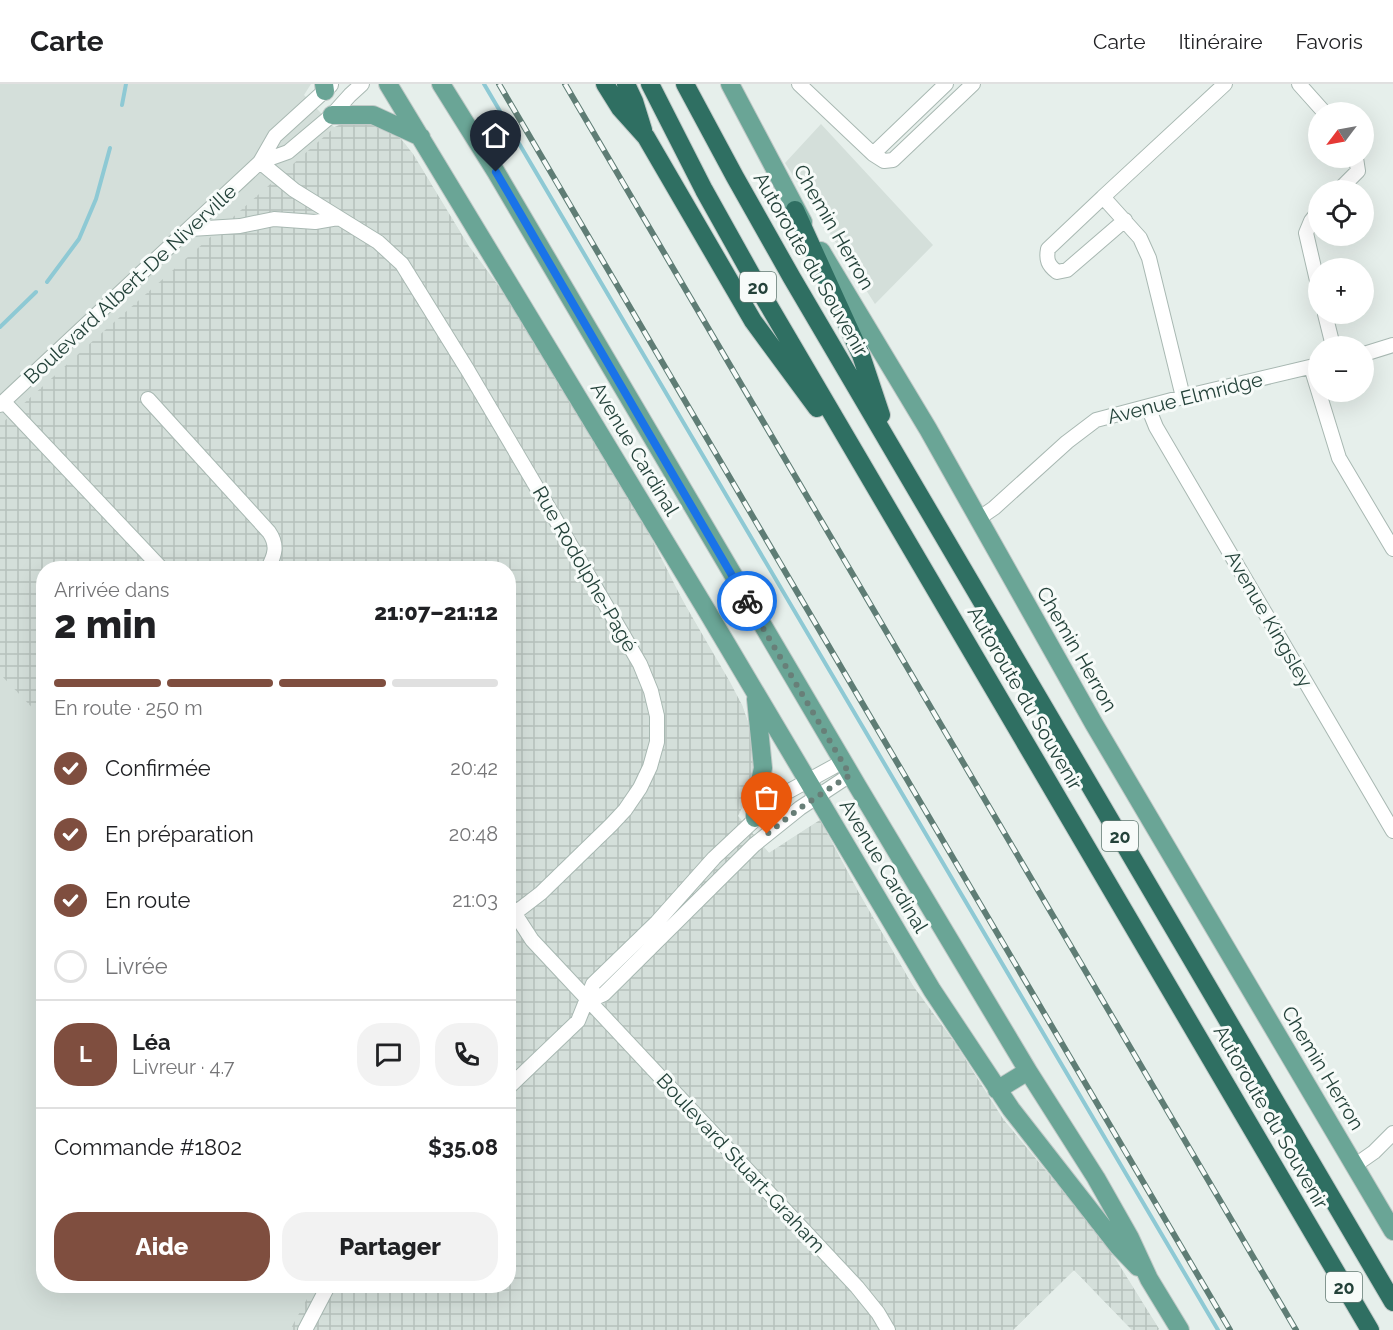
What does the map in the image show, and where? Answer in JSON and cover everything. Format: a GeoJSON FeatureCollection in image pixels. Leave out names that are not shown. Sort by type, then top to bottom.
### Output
{"type":"FeatureCollection","features":[{"type":"Feature","properties":{"kind":"highway"},"geometry":{"type":"LineString","coordinates":[[605,84],[620,108],[646,137],[753,321],[875,486]]}},
{"type":"Feature","properties":{"kind":"highway"},"geometry":{"type":"LineString","coordinates":[[626,84],[646,137]]}},
{"type":"Feature","properties":{"kind":"highway","name":"Autoroute du Souvenir"},"geometry":{"type":"LineString","coordinates":[[650,84],[740,256],[1370,1330]]}},
{"type":"Feature","properties":{"kind":"highway","name":"Autoroute du Souvenir"},"geometry":{"type":"LineString","coordinates":[[685,84],[758,219],[1393,1302]]}},
{"type":"Feature","properties":{"kind":"highway"},"geometry":{"type":"LineString","coordinates":[[795,210],[861,355],[894,450]]}},
{"type":"Feature","properties":{"kind":"main road","name":"Avenue Cardinal"},"geometry":{"type":"LineString","coordinates":[[388,84],[913,959],[998,1090],[1118,1246],[1149,1279]]}},
{"type":"Feature","properties":{"kind":"main road","name":"Avenue Cardinal"},"geometry":{"type":"LineString","coordinates":[[441,84],[496,172],[846,768],[1028,1071],[1096,1178],[1130,1238],[1149,1279],[1180,1330]]}},
{"type":"Feature","properties":{"kind":"main road","name":"Chemin Herron"},"geometry":{"type":"LineString","coordinates":[[730,84],[795,210],[910,399],[1094,724],[1393,1231]]}},
{"type":"Feature","properties":{"kind":"main road"},"geometry":{"type":"LineString","coordinates":[[332,116],[373,115],[421,137]]}},
{"type":"Feature","properties":{"kind":"main road"},"geometry":{"type":"LineString","coordinates":[[755,818],[755,803],[763,768],[756,694]]}},
{"type":"Feature","properties":{"kind":"main road"},"geometry":{"type":"LineString","coordinates":[[998,1090],[1028,1071]]}},
{"type":"Feature","properties":{"kind":"street","name":"Boulevard Albert-De Niverville"},"geometry":{"type":"LineString","coordinates":[[260,162],[288,152],[332,116],[362,84]]}},
{"type":"Feature","properties":{"kind":"street"},"geometry":{"type":"LineString","coordinates":[[873,154],[946,84]]}},
{"type":"Feature","properties":{"kind":"street"},"geometry":{"type":"LineString","coordinates":[[801,86],[873,154],[884,161],[893,160],[973,84]]}},
{"type":"Feature","properties":{"kind":"street"},"geometry":{"type":"LineString","coordinates":[[1125,220],[1067,270],[1058,272],[1050,267],[1047,259],[1048,249],[1225,84]]}},
{"type":"Feature","properties":{"kind":"street"},"geometry":{"type":"LineString","coordinates":[[1299,84],[1315,102]]}},
{"type":"Feature","properties":{"kind":"street","name":"Boulevard Albert-De Niverville"},"geometry":{"type":"LineString","coordinates":[[2,404],[260,162],[275,136],[327,86]]}},
{"type":"Feature","properties":{"kind":"street","name":"Rue Rodolphe-Pagé"},"geometry":{"type":"LineString","coordinates":[[260,162],[294,190],[386,248],[408,274],[492,411],[624,636],[646,678],[655,705],[658,728],[656,748],[650,767],[633,799],[604,832],[541,893],[516,906]]}},
{"type":"Feature","properties":{"kind":"street"},"geometry":{"type":"LineString","coordinates":[[1349,180],[1358,171],[1358,168]]}},
{"type":"Feature","properties":{"kind":"street"},"geometry":{"type":"LineString","coordinates":[[1103,197],[1140,238],[1149,258],[1183,397]]}},
{"type":"Feature","properties":{"kind":"street"},"geometry":{"type":"LineString","coordinates":[[190,229],[240,226],[274,219],[315,222],[338,218]]}},
{"type":"Feature","properties":{"kind":"street"},"geometry":{"type":"LineString","coordinates":[[1374,351],[1393,345]]}},
{"type":"Feature","properties":{"kind":"street","name":"Avenue Elmridge"},"geometry":{"type":"LineString","coordinates":[[978,519],[994,508],[1087,426],[1106,417],[1308,368]]}},
{"type":"Feature","properties":{"kind":"street"},"geometry":{"type":"LineString","coordinates":[[148,399],[269,532],[275,544],[272,561]]}},
{"type":"Feature","properties":{"kind":"street"},"geometry":{"type":"LineString","coordinates":[[1324,402],[1339,458],[1393,549]]}},
{"type":"Feature","properties":{"kind":"street"},"geometry":{"type":"LineString","coordinates":[[2,404],[153,561]]}},
{"type":"Feature","properties":{"kind":"street","name":"Avenue Kingsley"},"geometry":{"type":"LineString","coordinates":[[1148,407],[1156,427],[1393,831]]}},
{"type":"Feature","properties":{"kind":"street"},"geometry":{"type":"LineString","coordinates":[[588,1001],[604,994],[754,845],[787,817],[812,789],[846,768]]}},
{"type":"Feature","properties":{"kind":"street"},"geometry":{"type":"LineString","coordinates":[[516,1080],[578,1021],[593,984],[657,922],[703,869],[755,818],[787,791],[812,789]]}},
{"type":"Feature","properties":{"kind":"street","name":"Rue Rodolphe-Pagé"},"geometry":{"type":"LineString","coordinates":[[516,914],[532,940],[588,1001]]}},
{"type":"Feature","properties":{"kind":"street","name":"Boulevard Stuart-Graham"},"geometry":{"type":"LineString","coordinates":[[588,1001],[861,1292],[888,1330]]}},
{"type":"Feature","properties":{"kind":"street"},"geometry":{"type":"LineString","coordinates":[[1354,1166],[1374,1152],[1393,1133]]}},
{"type":"Feature","properties":{"kind":"street"},"geometry":{"type":"LineString","coordinates":[[304,1330],[324,1293]]}},
{"type":"Feature","properties":{"kind":"shaded area"},"geometry":{"type":"Polygon","coordinates":[[[0,84],[311,84],[304,95],[334,127],[346,122],[401,139],[413,154],[468,245],[523,319],[742,705],[749,725],[745,802],[738,816],[769,853],[820,820],[913,986],[955,1043],[1003,1119],[1116,1260],[1159,1329],[1132,1330],[1074,1270],[1013,1330],[0,1330],[0,84]]]}},
{"type":"Feature","properties":{"kind":"shaded area"},"geometry":{"type":"Polygon","coordinates":[[[360,119],[389,128],[413,154],[468,245],[523,319],[640,516],[684,603],[742,705],[749,725],[755,767],[752,785],[738,816],[769,853],[820,820],[913,986],[955,1043],[1003,1119],[1096,1231],[1158,1330],[1132,1330],[1074,1270],[1013,1330],[290,1330],[310,1293],[516,1293],[516,561],[36,561],[36,712],[0,674],[0,425],[335,127],[360,119]]]}},
{"type":"Feature","properties":{"kind":"shaded area"},"geometry":{"type":"Polygon","coordinates":[[[821,124],[933,245],[875,304],[785,163],[821,124]]]}},
{"type":"Feature","properties":{"kind":"waterway"},"geometry":{"type":"LineString","coordinates":[[122,105],[126,84]]}},
{"type":"Feature","properties":{"kind":"waterway"},"geometry":{"type":"LineString","coordinates":[[484,84],[1218,1330]]}},
{"type":"Feature","properties":{"kind":"waterway"},"geometry":{"type":"LineString","coordinates":[[47,282],[79,239],[96,199],[110,148]]}},
{"type":"Feature","properties":{"kind":"waterway"},"geometry":{"type":"LineString","coordinates":[[0,327],[36,292]]}},
{"type":"Feature","properties":{"kind":"railway"},"geometry":{"type":"LineString","coordinates":[[499,84],[1230,1330]]}},
{"type":"Feature","properties":{"kind":"railway"},"geometry":{"type":"LineString","coordinates":[[565,84],[1296,1330]]}},
{"type":"Feature","properties":{"kind":"way so far"},"geometry":{"type":"LineString","coordinates":[[747,601],[850,775],[787,817],[767,834]]}},
{"type":"Feature","properties":{"kind":"route"},"geometry":{"type":"LineString","coordinates":[[496,172],[747,601]]}}]}
